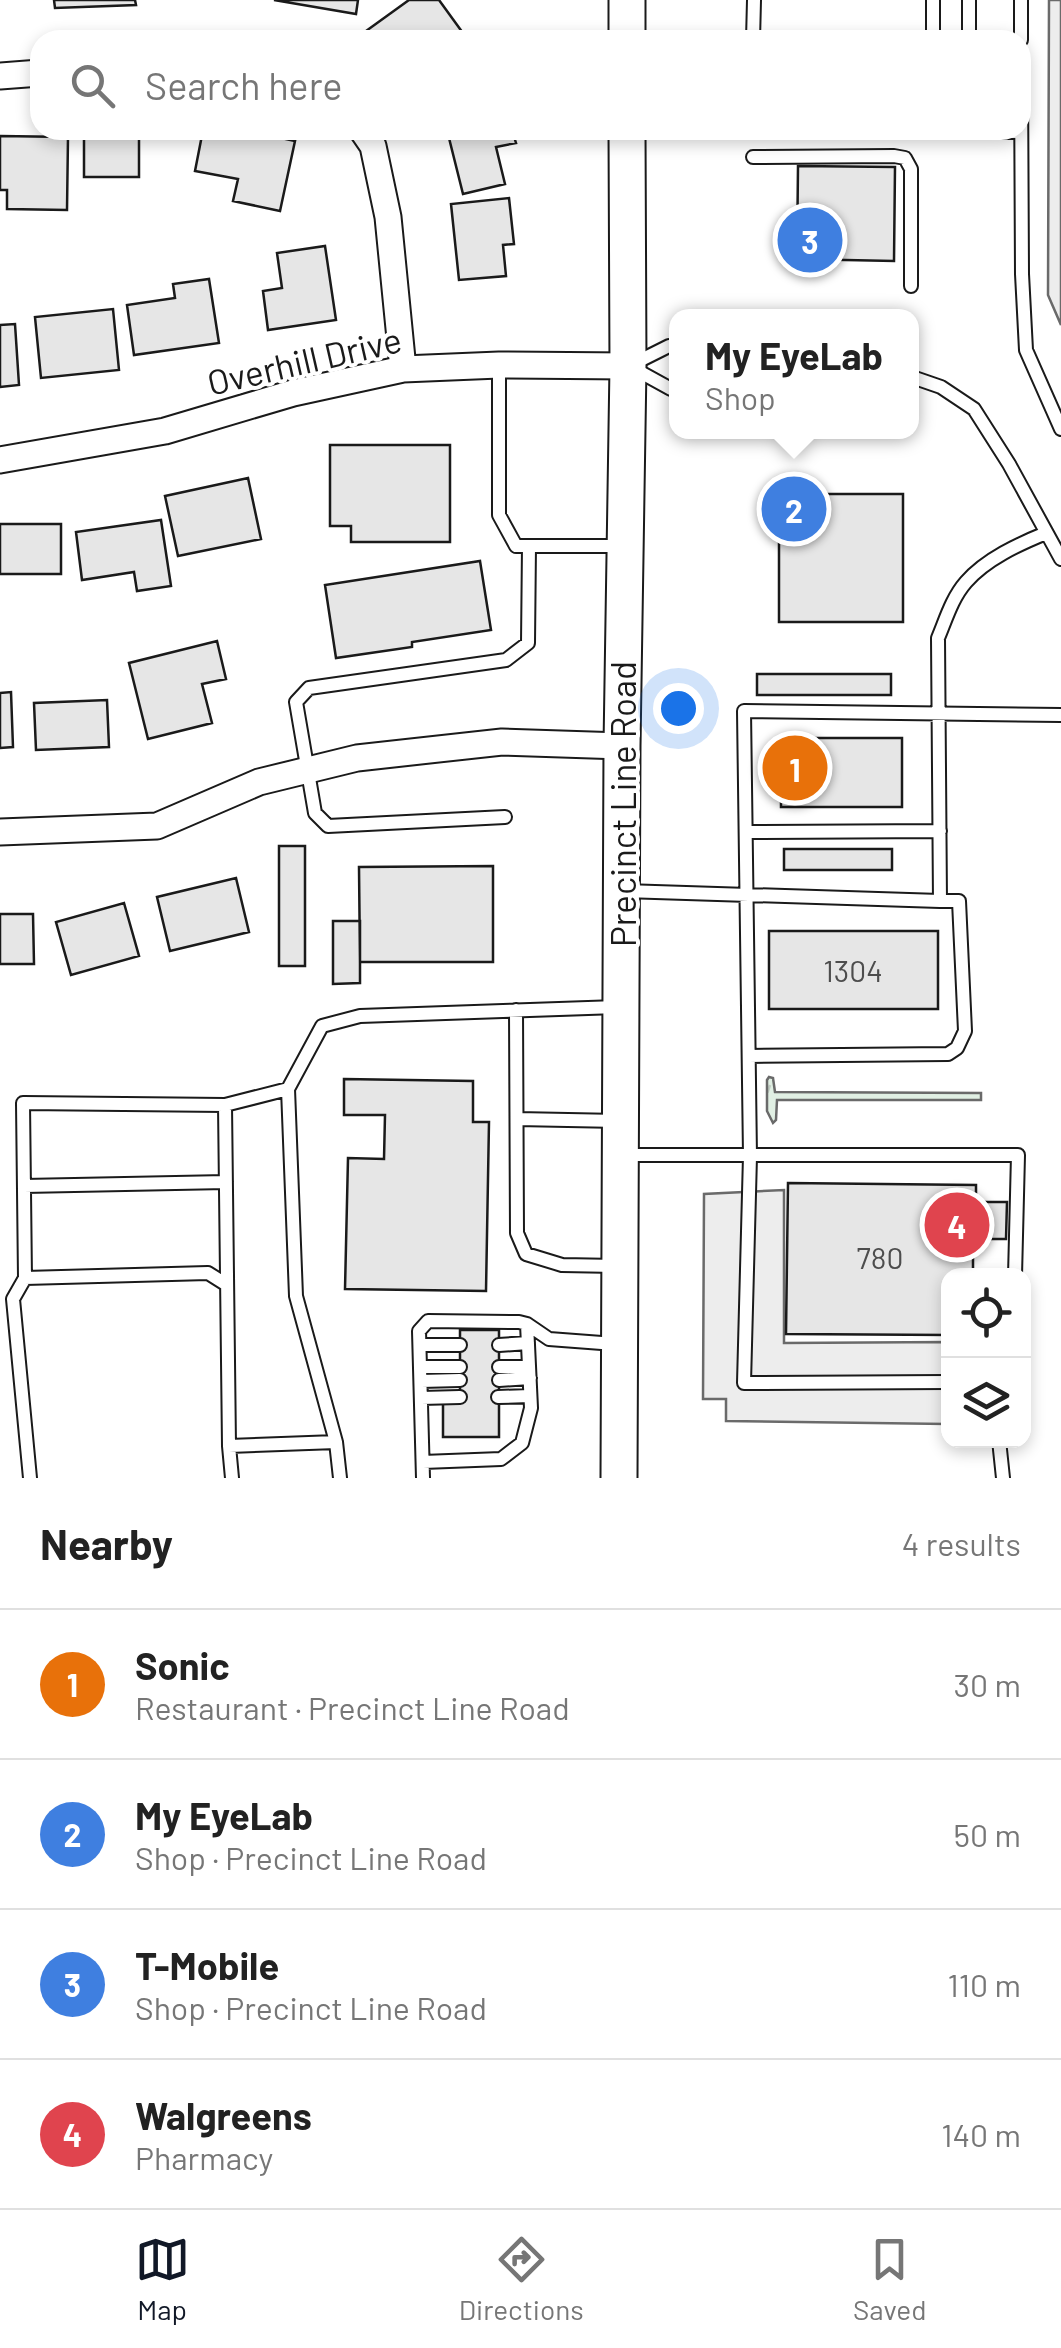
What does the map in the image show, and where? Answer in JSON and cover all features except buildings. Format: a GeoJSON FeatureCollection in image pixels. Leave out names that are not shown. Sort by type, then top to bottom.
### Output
{"type":"FeatureCollection","features":[{"type":"Feature","properties":{"kind":"main road"},"geometry":{"type":"LineString","coordinates":[[628,0],[628,30]]}},
{"type":"Feature","properties":{"kind":"main road","name":"Precinct Line Road"},"geometry":{"type":"LineString","coordinates":[[619,1478],[627,140]]}},
{"type":"Feature","properties":{"kind":"street"},"geometry":{"type":"LineString","coordinates":[[0,76],[30,74]]}},
{"type":"Feature","properties":{"kind":"street"},"geometry":{"type":"LineString","coordinates":[[368,140],[388,217],[404,369]]}},
{"type":"Feature","properties":{"kind":"street","name":"Overhill Drive"},"geometry":{"type":"LineString","coordinates":[[0,460],[164,431],[293,393],[404,369],[628,366]]}},
{"type":"Feature","properties":{"kind":"street"},"geometry":{"type":"LineString","coordinates":[[0,832],[157,826],[260,782],[357,758],[502,742],[622,746]]}},
{"type":"Feature","properties":{"kind":"lane"},"geometry":{"type":"LineString","coordinates":[[754,0],[754,30]]}},
{"type":"Feature","properties":{"kind":"lane"},"geometry":{"type":"LineString","coordinates":[[933,0],[933,30]]}},
{"type":"Feature","properties":{"kind":"lane"},"geometry":{"type":"LineString","coordinates":[[969,0],[969,30]]}},
{"type":"Feature","properties":{"kind":"lane"},"geometry":{"type":"LineString","coordinates":[[1020,0],[1021,30]]}},
{"type":"Feature","properties":{"kind":"lane"},"geometry":{"type":"LineString","coordinates":[[1021,140],[1026,350],[1061,429]]}},
{"type":"Feature","properties":{"kind":"lane"},"geometry":{"type":"LineString","coordinates":[[754,157],[906,158],[910,169],[910,286]]}},
{"type":"Feature","properties":{"kind":"lane"},"geometry":{"type":"LineString","coordinates":[[628,366],[669,346]]}},
{"type":"Feature","properties":{"kind":"lane"},"geometry":{"type":"LineString","coordinates":[[500,365],[500,514],[516,546],[625,546]]}},
{"type":"Feature","properties":{"kind":"lane"},"geometry":{"type":"LineString","coordinates":[[628,366],[669,387]]}},
{"type":"Feature","properties":{"kind":"lane"},"geometry":{"type":"LineString","coordinates":[[919,379],[941,387],[974,409],[1061,559]]}},
{"type":"Feature","properties":{"kind":"lane"},"geometry":{"type":"LineString","coordinates":[[940,901],[938,638],[954,600],[968,580],[998,557],[1046,533]]}},
{"type":"Feature","properties":{"kind":"lane"},"geometry":{"type":"LineString","coordinates":[[505,817],[328,826],[316,812],[296,702],[310,688],[506,660],[528,643],[529,546]]}},
{"type":"Feature","properties":{"kind":"lane"},"geometry":{"type":"LineString","coordinates":[[941,1382],[744,1383],[750,1056],[744,712],[1061,715]]}},
{"type":"Feature","properties":{"kind":"lane"},"geometry":{"type":"LineString","coordinates":[[746,832],[940,831]]}},
{"type":"Feature","properties":{"kind":"lane"},"geometry":{"type":"LineString","coordinates":[[621,891],[959,901],[965,1030],[958,1048],[948,1054],[750,1056]]}},
{"type":"Feature","properties":{"kind":"lane"},"geometry":{"type":"LineString","coordinates":[[340,1478],[336,1442],[296,1296],[288,1089],[322,1026],[360,1016],[621,1007]]}},
{"type":"Feature","properties":{"kind":"lane"},"geometry":{"type":"LineString","coordinates":[[516,1010],[517,1233],[526,1254],[562,1265],[619,1266]]}},
{"type":"Feature","properties":{"kind":"lane"},"geometry":{"type":"LineString","coordinates":[[30,1478],[13,1299],[25,1278],[23,1104],[225,1105],[288,1089]]}},
{"type":"Feature","properties":{"kind":"lane"},"geometry":{"type":"LineString","coordinates":[[225,1105],[232,1478]]}},
{"type":"Feature","properties":{"kind":"lane"},"geometry":{"type":"LineString","coordinates":[[516,1119],[750,1156],[1018,1155],[1015,1268]]}},
{"type":"Feature","properties":{"kind":"lane"},"geometry":{"type":"LineString","coordinates":[[24,1186],[226,1182]]}},
{"type":"Feature","properties":{"kind":"lane"},"geometry":{"type":"LineString","coordinates":[[25,1278],[208,1273],[227,1285]]}},
{"type":"Feature","properties":{"kind":"lane"},"geometry":{"type":"LineString","coordinates":[[423,1478],[419,1332],[428,1321],[527,1324],[549,1339],[620,1344]]}},
{"type":"Feature","properties":{"kind":"lane"},"geometry":{"type":"LineString","coordinates":[[422,1462],[501,1459],[522,1443],[531,1408],[527,1324]]}},
{"type":"Feature","properties":{"kind":"lane"},"geometry":{"type":"LineString","coordinates":[[500,1345],[528,1343]]}},
{"type":"Feature","properties":{"kind":"lane"},"geometry":{"type":"LineString","coordinates":[[420,1344],[460,1345]]}},
{"type":"Feature","properties":{"kind":"lane"},"geometry":{"type":"LineString","coordinates":[[499,1374],[529,1373]]}},
{"type":"Feature","properties":{"kind":"lane"},"geometry":{"type":"LineString","coordinates":[[420,1374],[460,1374]]}},
{"type":"Feature","properties":{"kind":"lane"},"geometry":{"type":"LineString","coordinates":[[498,1397],[530,1396]]}},
{"type":"Feature","properties":{"kind":"lane"},"geometry":{"type":"LineString","coordinates":[[421,1398],[460,1397]]}},
{"type":"Feature","properties":{"kind":"lane"},"geometry":{"type":"LineString","coordinates":[[229,1446],[336,1442]]}},
{"type":"Feature","properties":{"kind":"lane"},"geometry":{"type":"LineString","coordinates":[[1000,1448],[1003,1478]]}},
{"type":"Feature","properties":{"kind":"green space"},"geometry":{"type":"Polygon","coordinates":[[[769,1077],[773,1078],[775,1092],[981,1093],[981,1100],[777,1100],[773,1123],[767,1111],[769,1077]]]}},
{"type":"Feature","properties":{"kind":"shaded area"},"geometry":{"type":"Polygon","coordinates":[[[1049,0],[1061,0],[1061,325],[1048,295],[1049,0]]]}},
{"type":"Feature","properties":{"kind":"shaded area"},"geometry":{"type":"Polygon","coordinates":[[[784,1190],[784,1343],[941,1342],[941,1424],[726,1421],[726,1399],[703,1399],[704,1194],[784,1190]]]}},
{"type":"Feature","properties":{"kind":"place","name":"T-Mobile"},"geometry":{"type":"Point","coordinates":[810,240]}},
{"type":"Feature","properties":{"kind":"place","name":"My EyeLab"},"geometry":{"type":"Point","coordinates":[794,509]}},
{"type":"Feature","properties":{"kind":"place","name":"Sonic"},"geometry":{"type":"Point","coordinates":[795,768]}},
{"type":"Feature","properties":{"kind":"place","name":"Walgreens"},"geometry":{"type":"Point","coordinates":[957,1225]}}]}
